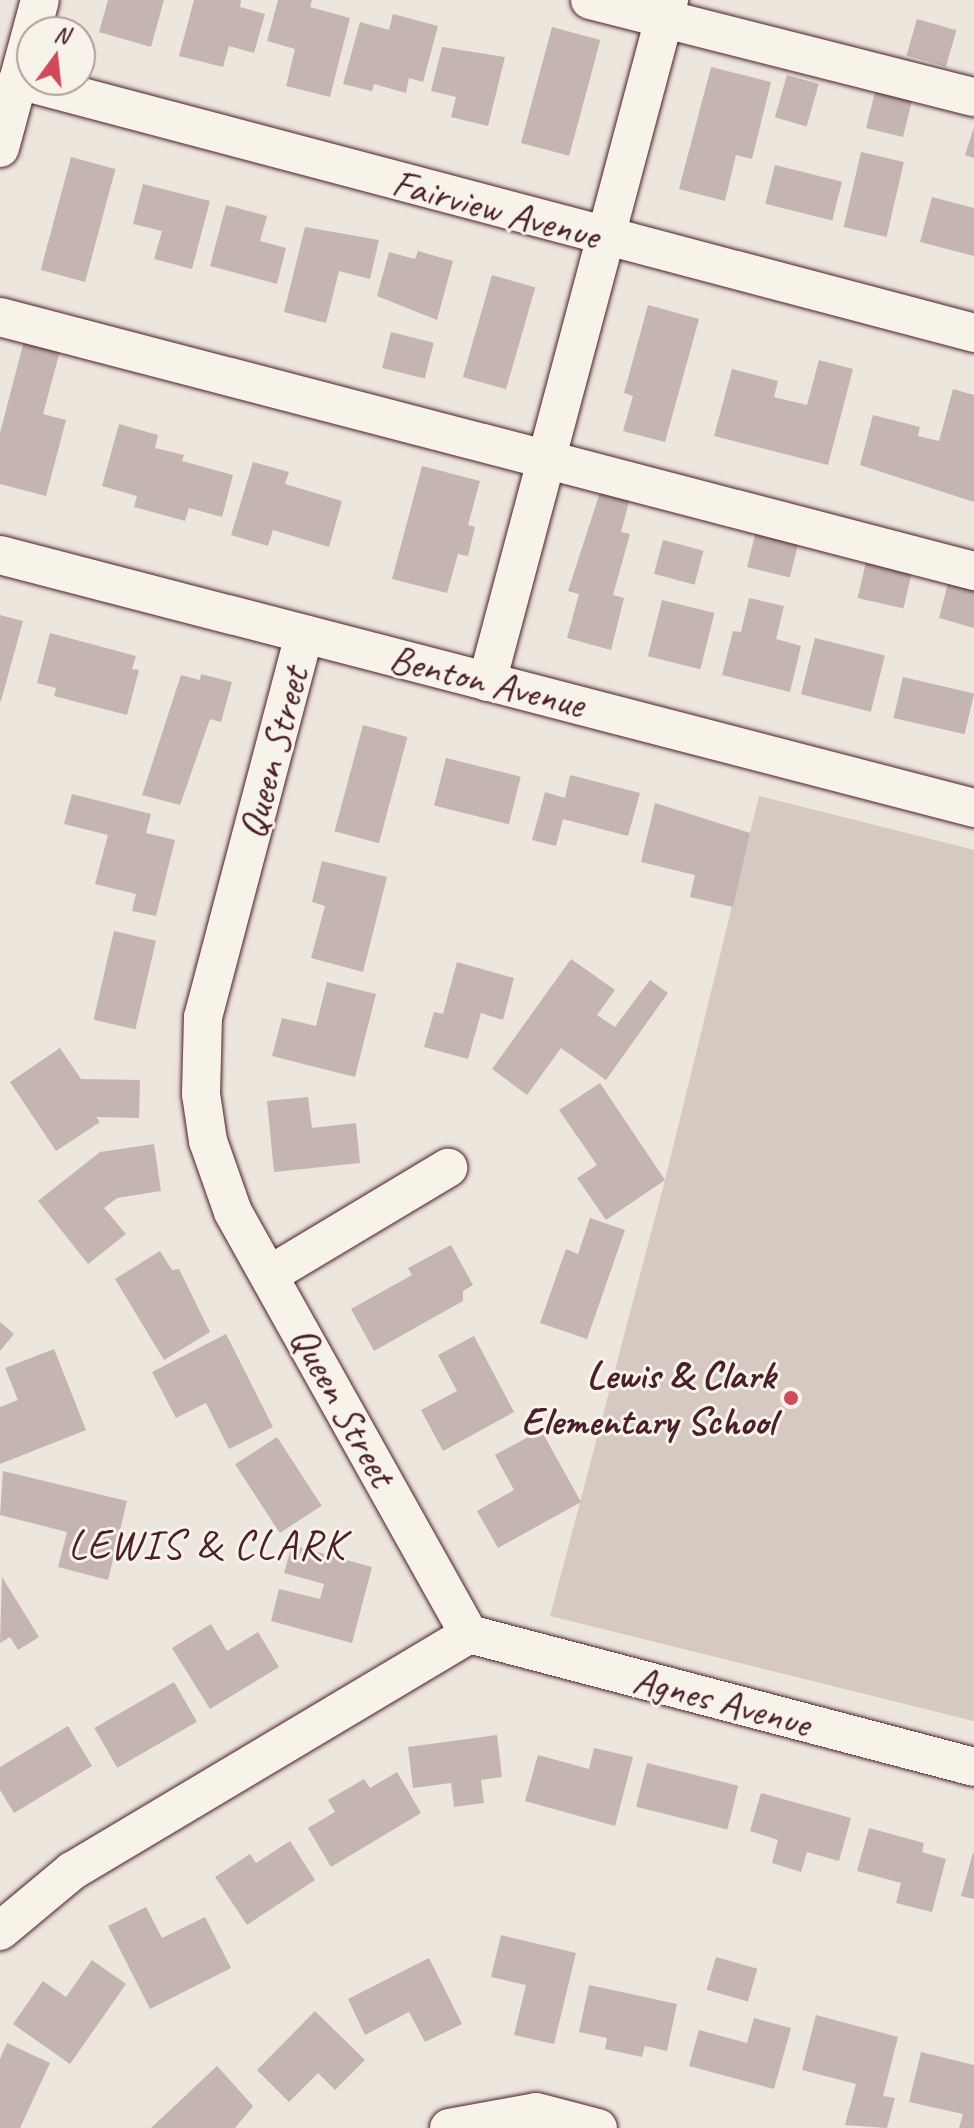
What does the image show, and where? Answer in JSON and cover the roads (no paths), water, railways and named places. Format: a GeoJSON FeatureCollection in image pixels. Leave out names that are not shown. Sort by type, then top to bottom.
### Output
{"type":"FeatureCollection","features":[{"type":"Feature","properties":{"kind":"street"},"geometry":{"type":"LineString","coordinates":[[590,0],[667,10],[974,97]]}},
{"type":"Feature","properties":{"kind":"street"},"geometry":{"type":"LineString","coordinates":[[487,682],[667,10]]}},
{"type":"Feature","properties":{"kind":"street"},"geometry":{"type":"LineString","coordinates":[[0,148],[16,88]]}},
{"type":"Feature","properties":{"kind":"street","name":"Fairview Avenue"},"geometry":{"type":"LineString","coordinates":[[77,96],[605,239],[974,333]]}},
{"type":"Feature","properties":{"kind":"street"},"geometry":{"type":"LineString","coordinates":[[0,317],[546,462],[974,571]]}},
{"type":"Feature","properties":{"kind":"street","name":"Benton Avenue"},"geometry":{"type":"LineString","coordinates":[[0,555],[974,808]]}},
{"type":"Feature","properties":{"kind":"street","name":"Queen Street"},"geometry":{"type":"LineString","coordinates":[[304,635],[203,1017],[201,1094],[216,1176],[469,1634]]}},
{"type":"Feature","properties":{"kind":"street"},"geometry":{"type":"LineString","coordinates":[[269,1275],[448,1168]]}},
{"type":"Feature","properties":{"kind":"street"},"geometry":{"type":"LineString","coordinates":[[0,1931],[72,1871],[469,1634]]}},
{"type":"Feature","properties":{"kind":"street","name":"Agnes Avenue"},"geometry":{"type":"LineString","coordinates":[[469,1634],[974,1767]]}},
{"type":"Feature","properties":{"kind":"street"},"geometry":{"type":"LineString","coordinates":[[449,2128],[536,2112],[598,2128]]}},
{"type":"Feature","properties":{"kind":"place","name":"Lewis & Clark Elementary School"},"geometry":{"type":"Point","coordinates":[791,1398]}},
{"type":"Feature","properties":{"kind":"district","name":"LEWIS & CLARK"},"geometry":{"type":"Point","coordinates":[207,1545]}}]}
